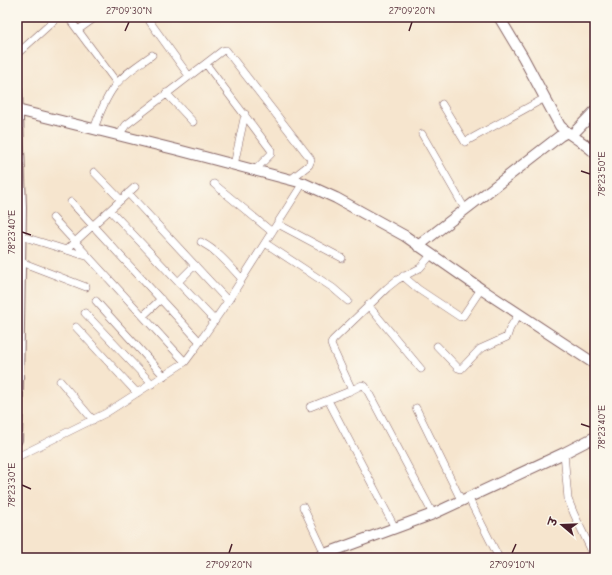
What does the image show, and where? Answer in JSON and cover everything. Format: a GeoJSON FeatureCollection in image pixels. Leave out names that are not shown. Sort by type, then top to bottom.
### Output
{"type":"FeatureCollection","features":[{"type":"Feature","properties":{"kind":"street"},"geometry":{"type":"LineString","coordinates":[[17,54],[58,17]]}},
{"type":"Feature","properties":{"kind":"street"},"geometry":{"type":"LineString","coordinates":[[68,17],[118,83]]}},
{"type":"Feature","properties":{"kind":"street"},"geometry":{"type":"LineString","coordinates":[[78,30],[96,17]]}},
{"type":"Feature","properties":{"kind":"street"},"geometry":{"type":"LineString","coordinates":[[499,17],[523,57],[560,126],[586,144],[595,153]]}},
{"type":"Feature","properties":{"kind":"street"},"geometry":{"type":"LineString","coordinates":[[150,22],[189,76]]}},
{"type":"Feature","properties":{"kind":"street"},"geometry":{"type":"LineString","coordinates":[[119,135],[126,125],[166,93],[222,51],[228,51],[311,160],[309,164],[290,180]]}},
{"type":"Feature","properties":{"kind":"street"},"geometry":{"type":"LineString","coordinates":[[94,129],[106,101],[118,83],[152,55]]}},
{"type":"Feature","properties":{"kind":"street"},"geometry":{"type":"LineString","coordinates":[[206,64],[271,150],[270,154],[254,171]]}},
{"type":"Feature","properties":{"kind":"street"},"geometry":{"type":"LineString","coordinates":[[17,90],[21,236],[17,440]]}},
{"type":"Feature","properties":{"kind":"street"},"geometry":{"type":"LineString","coordinates":[[166,93],[193,122]]}},
{"type":"Feature","properties":{"kind":"street"},"geometry":{"type":"LineString","coordinates":[[442,104],[464,142],[545,98]]}},
{"type":"Feature","properties":{"kind":"street"},"geometry":{"type":"LineString","coordinates":[[17,110],[290,180],[342,201],[393,229],[595,364]]}},
{"type":"Feature","properties":{"kind":"street"},"geometry":{"type":"LineString","coordinates":[[418,246],[560,136],[569,133],[595,111]]}},
{"type":"Feature","properties":{"kind":"street"},"geometry":{"type":"LineString","coordinates":[[234,165],[245,114]]}},
{"type":"Feature","properties":{"kind":"street"},"geometry":{"type":"LineString","coordinates":[[422,134],[465,209]]}},
{"type":"Feature","properties":{"kind":"street"},"geometry":{"type":"LineString","coordinates":[[94,172],[121,200]]}},
{"type":"Feature","properties":{"kind":"street"},"geometry":{"type":"LineString","coordinates":[[214,184],[272,232]]}},
{"type":"Feature","properties":{"kind":"street"},"geometry":{"type":"LineString","coordinates":[[17,457],[93,420],[185,362],[228,301],[303,184]]}},
{"type":"Feature","properties":{"kind":"street"},"geometry":{"type":"LineString","coordinates":[[66,250],[135,187]]}},
{"type":"Feature","properties":{"kind":"street"},"geometry":{"type":"LineString","coordinates":[[128,193],[228,301]]}},
{"type":"Feature","properties":{"kind":"street"},"geometry":{"type":"LineString","coordinates":[[71,202],[200,342]]}},
{"type":"Feature","properties":{"kind":"street"},"geometry":{"type":"LineString","coordinates":[[110,210],[215,320]]}},
{"type":"Feature","properties":{"kind":"street"},"geometry":{"type":"LineString","coordinates":[[52,218],[185,362]]}},
{"type":"Feature","properties":{"kind":"street"},"geometry":{"type":"LineString","coordinates":[[278,224],[342,258]]}},
{"type":"Feature","properties":{"kind":"street"},"geometry":{"type":"LineString","coordinates":[[21,236],[87,256]]}},
{"type":"Feature","properties":{"kind":"street"},"geometry":{"type":"LineString","coordinates":[[201,242],[218,253],[242,279]]}},
{"type":"Feature","properties":{"kind":"street"},"geometry":{"type":"LineString","coordinates":[[265,243],[333,288],[348,301]]}},
{"type":"Feature","properties":{"kind":"street"},"geometry":{"type":"LineString","coordinates":[[350,391],[350,386],[331,344],[333,340],[387,288],[403,276],[420,268],[431,255]]}},
{"type":"Feature","properties":{"kind":"street"},"geometry":{"type":"LineString","coordinates":[[21,262],[86,287]]}},
{"type":"Feature","properties":{"kind":"street"},"geometry":{"type":"LineString","coordinates":[[178,282],[195,265]]}},
{"type":"Feature","properties":{"kind":"street"},"geometry":{"type":"LineString","coordinates":[[403,276],[418,289],[460,317],[463,316],[481,289]]}},
{"type":"Feature","properties":{"kind":"street"},"geometry":{"type":"LineString","coordinates":[[143,316],[161,299]]}},
{"type":"Feature","properties":{"kind":"street"},"geometry":{"type":"LineString","coordinates":[[96,301],[164,376]]}},
{"type":"Feature","properties":{"kind":"street"},"geometry":{"type":"LineString","coordinates":[[368,305],[422,369]]}},
{"type":"Feature","properties":{"kind":"street"},"geometry":{"type":"LineString","coordinates":[[84,313],[152,384]]}},
{"type":"Feature","properties":{"kind":"street"},"geometry":{"type":"LineString","coordinates":[[437,346],[458,368],[461,369],[480,348],[506,337],[519,314]]}},
{"type":"Feature","properties":{"kind":"street"},"geometry":{"type":"LineString","coordinates":[[76,327],[137,393]]}},
{"type":"Feature","properties":{"kind":"street"},"geometry":{"type":"LineString","coordinates":[[60,382],[93,420]]}},
{"type":"Feature","properties":{"kind":"street"},"geometry":{"type":"LineString","coordinates":[[310,407],[362,385],[365,386],[433,514]]}},
{"type":"Feature","properties":{"kind":"street"},"geometry":{"type":"LineString","coordinates":[[328,400],[395,528]]}},
{"type":"Feature","properties":{"kind":"street"},"geometry":{"type":"LineString","coordinates":[[416,408],[464,499],[499,558]]}},
{"type":"Feature","properties":{"kind":"street"},"geometry":{"type":"LineString","coordinates":[[314,558],[433,514],[595,437]]}},
{"type":"Feature","properties":{"kind":"street"},"geometry":{"type":"LineString","coordinates":[[564,453],[568,499],[595,558]]}},
{"type":"Feature","properties":{"kind":"street"},"geometry":{"type":"LineString","coordinates":[[303,507],[324,554]]}}]}
